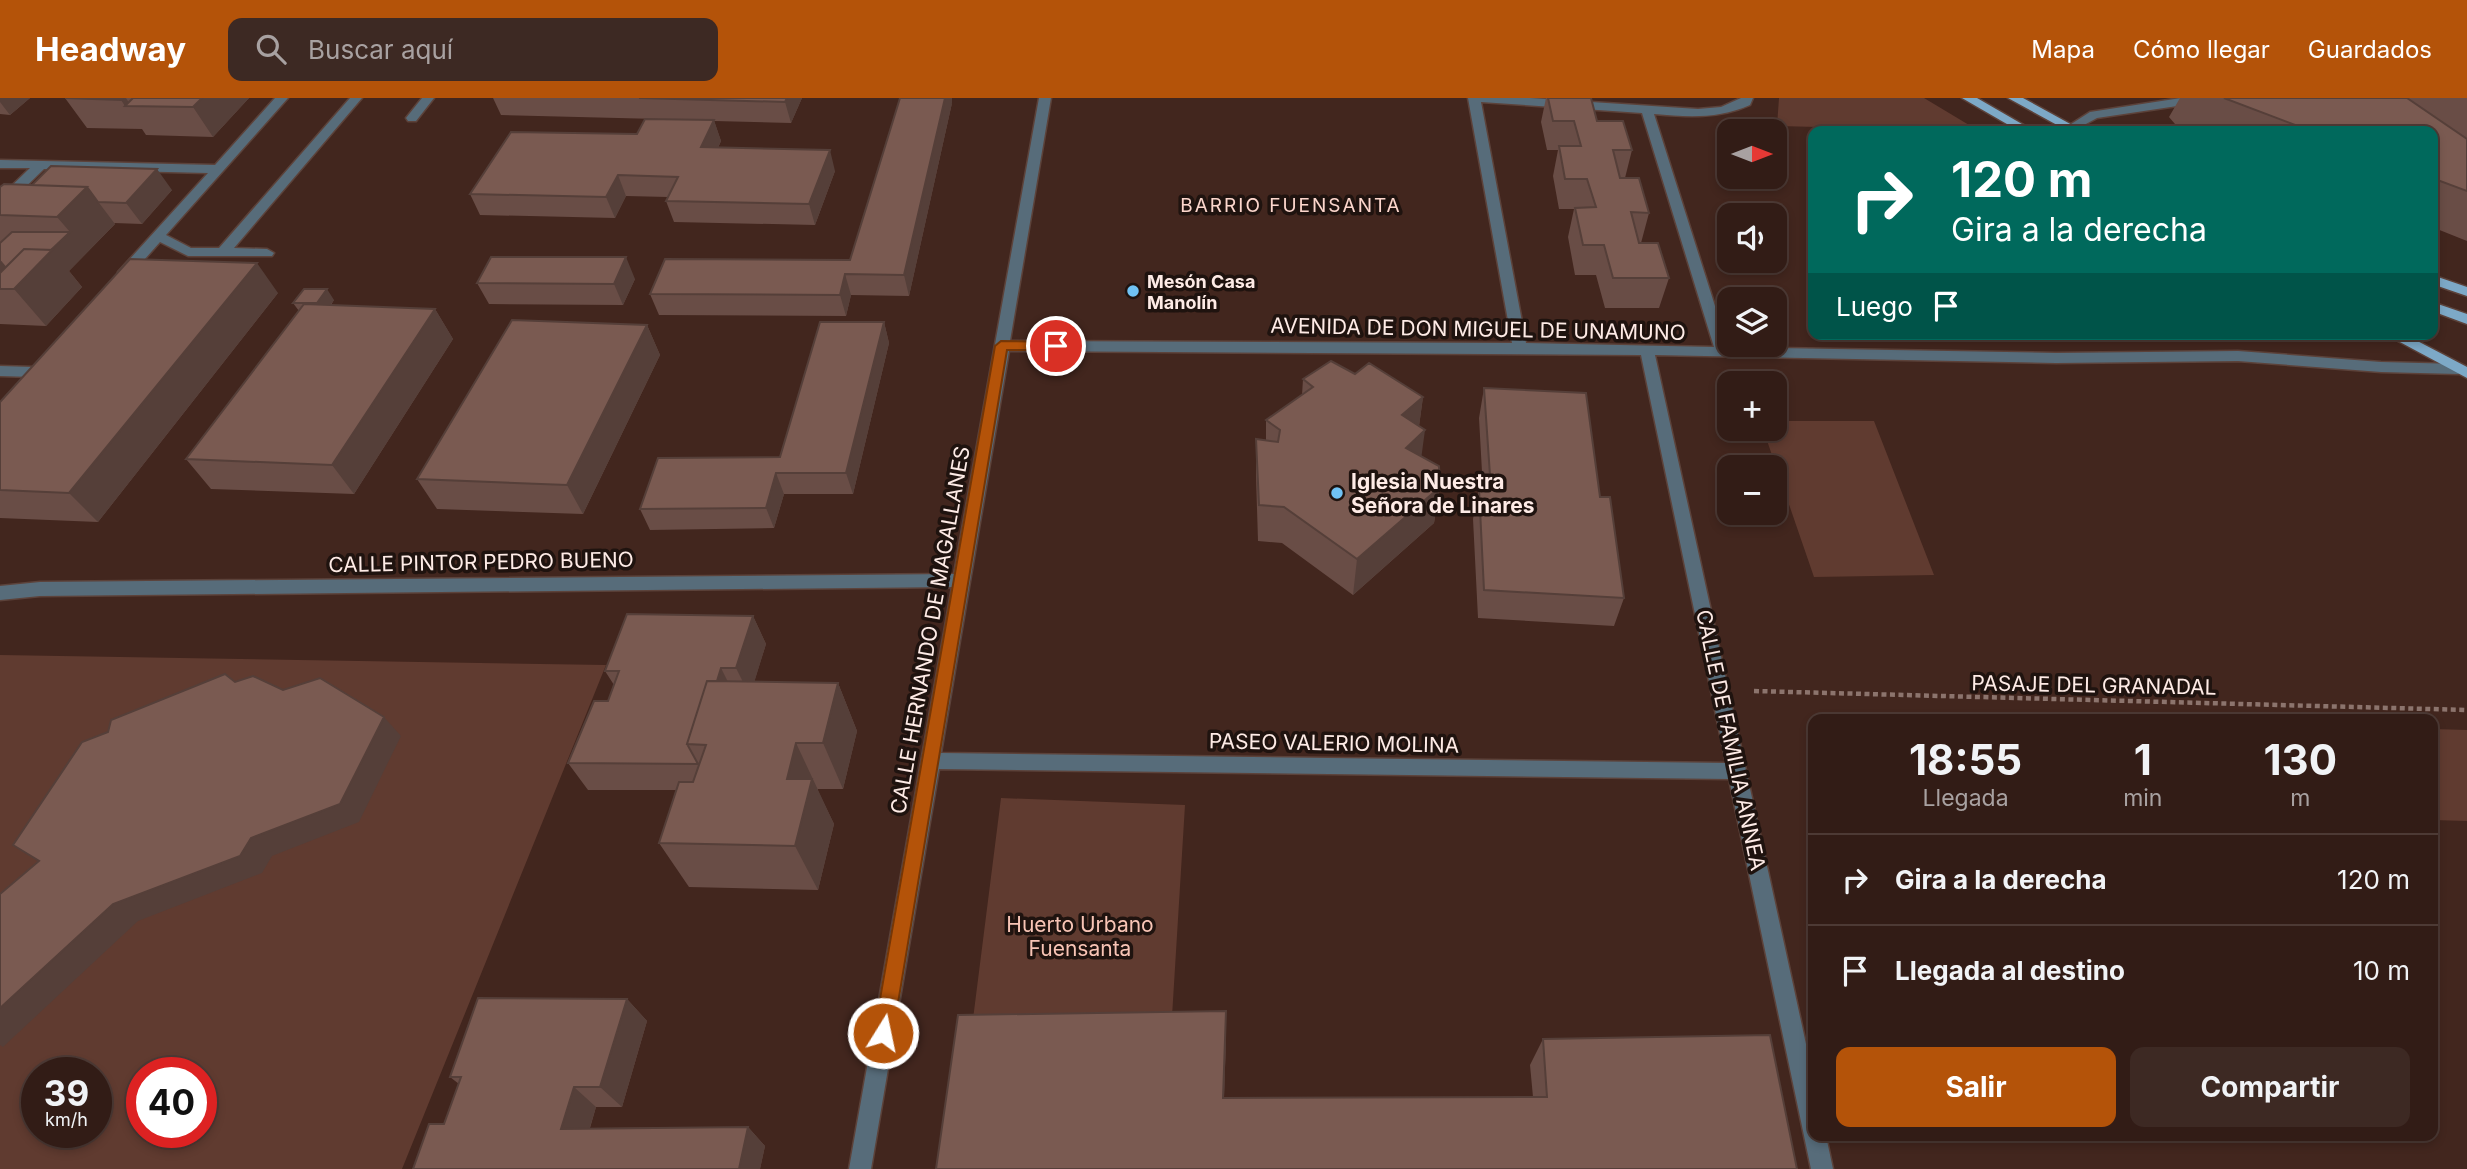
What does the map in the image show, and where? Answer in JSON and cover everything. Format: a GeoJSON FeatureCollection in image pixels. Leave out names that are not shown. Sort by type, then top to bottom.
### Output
{"type":"FeatureCollection","features":[{"type":"Feature","properties":{"kind":"main road"},"geometry":{"type":"LineString","coordinates":[[1968,98],[2019,126]]}},
{"type":"Feature","properties":{"kind":"main road"},"geometry":{"type":"LineString","coordinates":[[2014,98],[2066,126]]}},
{"type":"Feature","properties":{"kind":"main road"},"geometry":{"type":"LineString","coordinates":[[2438,281],[2467,292]]}},
{"type":"Feature","properties":{"kind":"main road"},"geometry":{"type":"LineString","coordinates":[[2438,308],[2467,319]]}},
{"type":"Feature","properties":{"kind":"main road"},"geometry":{"type":"LineString","coordinates":[[2403,340],[2462,371]]}},
{"type":"Feature","properties":{"kind":"street"},"geometry":{"type":"LineString","coordinates":[[112,288],[282,98]]}},
{"type":"Feature","properties":{"kind":"street"},"geometry":{"type":"LineString","coordinates":[[223,252],[356,98]]}},
{"type":"Feature","properties":{"kind":"street"},"geometry":{"type":"LineString","coordinates":[[412,118],[428,98]]}},
{"type":"Feature","properties":{"kind":"street","name":"CALLE HERNANDO DE MAGALLANES"},"geometry":{"type":"LineString","coordinates":[[860,1169],[1045,98]]}},
{"type":"Feature","properties":{"kind":"street"},"geometry":{"type":"LineString","coordinates":[[1474,98],[1520,348]]}},
{"type":"Feature","properties":{"kind":"street"},"geometry":{"type":"LineString","coordinates":[[1480,98],[1709,113],[1732,110],[1746,102],[1747,98]]}},
{"type":"Feature","properties":{"kind":"street"},"geometry":{"type":"LineString","coordinates":[[2080,126],[2094,116],[2184,99],[2204,98]]}},
{"type":"Feature","properties":{"kind":"street"},"geometry":{"type":"LineString","coordinates":[[1647,110],[1717,334]]}},
{"type":"Feature","properties":{"kind":"street"},"geometry":{"type":"LineString","coordinates":[[0,164],[219,169]]}},
{"type":"Feature","properties":{"kind":"street"},"geometry":{"type":"LineString","coordinates":[[0,204],[41,165]]}},
{"type":"Feature","properties":{"kind":"street"},"geometry":{"type":"LineString","coordinates":[[158,236],[188,251],[267,253]]}},
{"type":"Feature","properties":{"kind":"street","name":"AVENIDA DE DON MIGUEL DE UNAMUNO"},"geometry":{"type":"LineString","coordinates":[[1001,346],[1520,348],[1717,353]]}},
{"type":"Feature","properties":{"kind":"street","name":"CALLE DE FAMILIA ANNEA"},"geometry":{"type":"LineString","coordinates":[[1647,351],[1808,1104]]}},
{"type":"Feature","properties":{"kind":"street","name":"AVENIDA DE DON MIGUEL DE UNAMUNO"},"geometry":{"type":"LineString","coordinates":[[1787,354],[2056,358],[2238,356],[2462,371]]}},
{"type":"Feature","properties":{"kind":"street"},"geometry":{"type":"LineString","coordinates":[[0,371],[37,368],[16,390]]}},
{"type":"Feature","properties":{"kind":"street","name":"CALLE PINTOR PEDRO BUENO"},"geometry":{"type":"LineString","coordinates":[[0,593],[40,589],[963,580]]}},
{"type":"Feature","properties":{"kind":"street","name":"PASEO VALERIO MOLINA"},"geometry":{"type":"LineString","coordinates":[[930,761],[1738,771]]}},
{"type":"Feature","properties":{"kind":"street"},"geometry":{"type":"LineString","coordinates":[[1816,1141],[1822,1169]]}},
{"type":"Feature","properties":{"kind":"path","name":"PASAJE DEL GRANADAL"},"geometry":{"type":"LineString","coordinates":[[1720,690],[2467,710]]}},
{"type":"Feature","properties":{"kind":"green space"},"geometry":{"type":"Polygon","coordinates":[[[1779,98],[1924,98],[1971,126],[1808,126],[1787,126],[1787,119],[1778,119],[1779,98]]]}},
{"type":"Feature","properties":{"kind":"green space"},"geometry":{"type":"Polygon","coordinates":[[[1787,421],[1874,421],[1934,575],[1814,577],[1787,499],[1787,455],[1772,455],[1767,441],[1787,441],[1787,421]]]}},
{"type":"Feature","properties":{"kind":"green space"},"geometry":{"type":"Polygon","coordinates":[[[0,655],[606,665],[402,1169],[0,1169],[0,655]]]}},
{"type":"Feature","properties":{"kind":"green space"},"geometry":{"type":"Polygon","coordinates":[[[2438,729],[2467,730],[2467,821],[2438,820],[2438,729]]]}},
{"type":"Feature","properties":{"kind":"green space","name":"Huerto Urbano Fuensanta"},"geometry":{"type":"Polygon","coordinates":[[[1001,798],[1185,805],[1171,1033],[971,1035],[1001,798]]]}},
{"type":"Feature","properties":{"kind":"building"},"geometry":{"type":"Polygon","coordinates":[[[65,98],[123,98],[121,100],[65,98]]]}},
{"type":"Feature","properties":{"kind":"building"},"geometry":{"type":"Polygon","coordinates":[[[133,98],[202,98],[193,107],[125,106],[133,98]]]}},
{"type":"Feature","properties":{"kind":"building"},"geometry":{"type":"Polygon","coordinates":[[[639,98],[787,98],[785,102],[639,98]]]}},
{"type":"Feature","properties":{"kind":"building"},"geometry":{"type":"Polygon","coordinates":[[[900,98],[945,98],[904,275],[845,274],[840,295],[650,294],[665,259],[850,260],[900,98]]]}},
{"type":"Feature","properties":{"kind":"building"},"geometry":{"type":"Polygon","coordinates":[[[1548,98],[1591,98],[1597,121],[1623,121],[1632,150],[1613,150],[1620,178],[1639,178],[1649,213],[1631,212],[1639,243],[1658,243],[1669,278],[1613,278],[1604,245],[1583,245],[1575,208],[1596,207],[1587,179],[1565,179],[1559,146],[1581,146],[1574,121],[1553,121],[1548,98]]]}},
{"type":"Feature","properties":{"kind":"building"},"geometry":{"type":"Polygon","coordinates":[[[2224,98],[2407,98],[2467,139],[2467,191],[2438,180],[2438,126],[2298,126],[2224,98]]]}},
{"type":"Feature","properties":{"kind":"building"},"geometry":{"type":"Polygon","coordinates":[[[645,119],[714,120],[701,147],[830,150],[809,204],[666,201],[678,177],[618,175],[606,197],[470,194],[511,132],[637,134],[645,119]]]}},
{"type":"Feature","properties":{"kind":"building"},"geometry":{"type":"Polygon","coordinates":[[[51,166],[157,169],[126,203],[98,202],[87,187],[32,185],[51,166]]]}},
{"type":"Feature","properties":{"kind":"building"},"geometry":{"type":"Polygon","coordinates":[[[4,184],[87,187],[57,217],[0,215],[0,187],[4,184]]]}},
{"type":"Feature","properties":{"kind":"building"},"geometry":{"type":"Polygon","coordinates":[[[12,232],[70,232],[51,250],[24,249],[5,267],[0,261],[0,243],[12,232]]]}},
{"type":"Feature","properties":{"kind":"building"},"geometry":{"type":"Polygon","coordinates":[[[24,249],[52,250],[14,289],[0,289],[0,273],[24,249]]]}},
{"type":"Feature","properties":{"kind":"building"},"geometry":{"type":"Polygon","coordinates":[[[491,257],[626,257],[614,284],[477,283],[491,257]]]}},
{"type":"Feature","properties":{"kind":"building"},"geometry":{"type":"Polygon","coordinates":[[[130,259],[257,263],[69,493],[0,490],[0,402],[130,259]]]}},
{"type":"Feature","properties":{"kind":"building"},"geometry":{"type":"Polygon","coordinates":[[[304,289],[327,289],[317,303],[293,303],[304,289]]]}},
{"type":"Feature","properties":{"kind":"building"},"geometry":{"type":"Polygon","coordinates":[[[304,304],[435,309],[332,465],[186,459],[304,304]]]}},
{"type":"Feature","properties":{"kind":"building"},"geometry":{"type":"Polygon","coordinates":[[[512,320],[647,325],[567,485],[417,479],[512,320]]]}},
{"type":"Feature","properties":{"kind":"building"},"geometry":{"type":"Polygon","coordinates":[[[820,322],[884,322],[846,473],[776,473],[766,508],[640,509],[658,458],[780,457],[820,322]]]}},
{"type":"Feature","properties":{"kind":"building","name":"Iglesia Nuestra Señora de Linares"},"geometry":{"type":"Polygon","coordinates":[[[1331,361],[1355,374],[1369,363],[1423,397],[1402,415],[1425,430],[1406,448],[1439,466],[1440,487],[1357,559],[1284,507],[1259,505],[1256,439],[1278,442],[1280,430],[1266,420],[1313,387],[1303,379],[1331,361]]]}},
{"type":"Feature","properties":{"kind":"building"},"geometry":{"type":"Polygon","coordinates":[[[1484,388],[1586,393],[1600,497],[1610,497],[1624,598],[1484,590],[1479,489],[1491,490],[1484,388]]]}},
{"type":"Feature","properties":{"kind":"building"},"geometry":{"type":"Polygon","coordinates":[[[627,614],[753,616],[736,668],[721,668],[717,681],[707,681],[687,744],[698,764],[568,763],[594,701],[608,701],[619,671],[605,671],[627,614]]]}},
{"type":"Feature","properties":{"kind":"building"},"geometry":{"type":"Polygon","coordinates":[[[225,674],[235,682],[253,676],[283,690],[320,678],[384,717],[340,804],[251,838],[240,856],[113,904],[0,1008],[0,894],[39,861],[13,845],[82,742],[108,732],[111,720],[225,674]]]}},
{"type":"Feature","properties":{"kind":"building"},"geometry":{"type":"Polygon","coordinates":[[[707,681],[838,683],[823,743],[796,743],[787,779],[812,779],[795,846],[659,843],[679,782],[693,782],[706,745],[687,744],[707,681]]]}},
{"type":"Feature","properties":{"kind":"building"},"geometry":{"type":"Polygon","coordinates":[[[478,998],[627,999],[600,1087],[574,1087],[561,1129],[748,1127],[739,1169],[413,1169],[429,1124],[444,1124],[461,1077],[450,1077],[478,998]]]}},
{"type":"Feature","properties":{"kind":"building"},"geometry":{"type":"Polygon","coordinates":[[[1226,1011],[1223,1098],[1547,1097],[1543,1039],[1770,1035],[1797,1169],[936,1169],[958,1015],[1226,1011]]]}},
{"type":"Feature","properties":{"kind":"place","name":"Mesón Casa Manolín"},"geometry":{"type":"Point","coordinates":[1133,291]}},
{"type":"Feature","properties":{"kind":"place","name":"Iglesia Nuestra Señora de Linares"},"geometry":{"type":"Point","coordinates":[1337,493]}},
{"type":"Feature","properties":{"kind":"district","name":"BARRIO FUENSANTA"},"geometry":{"type":"Point","coordinates":[1291,205]}},
{"type":"Feature","properties":{"kind":"route"},"geometry":{"type":"LineString","coordinates":[[883,1033],[963,580],[1001,346],[1056,346]]}}]}
